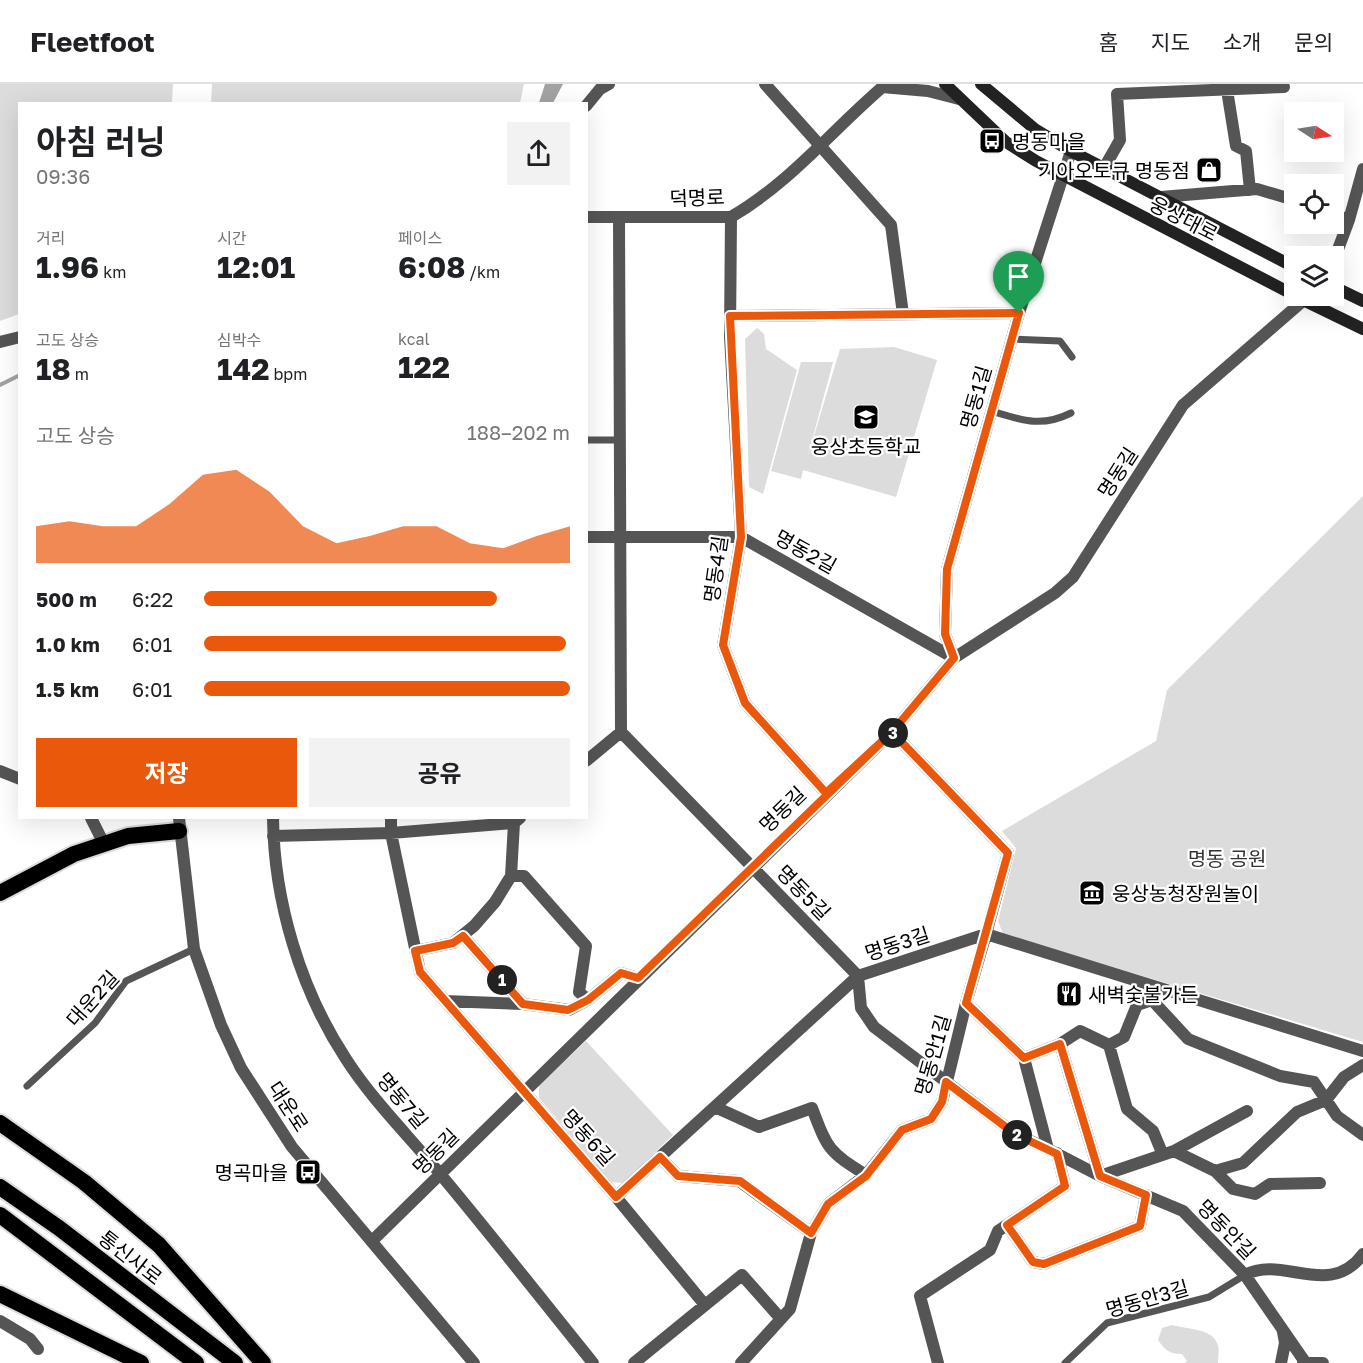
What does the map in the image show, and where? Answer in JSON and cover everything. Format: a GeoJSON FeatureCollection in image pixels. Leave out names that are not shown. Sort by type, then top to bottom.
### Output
{"type":"FeatureCollection","features":[{"type":"Feature","properties":{"kind":"highway"},"geometry":{"type":"LineString","coordinates":[[0,893],[74,854],[128,836],[179,824]]}},
{"type":"Feature","properties":{"kind":"highway"},"geometry":{"type":"LineString","coordinates":[[0,1123],[84,1182],[159,1245],[262,1363]]}},
{"type":"Feature","properties":{"kind":"highway","name":"통신사로"},"geometry":{"type":"LineString","coordinates":[[0,1187],[59,1228],[235,1363]]}},
{"type":"Feature","properties":{"kind":"highway"},"geometry":{"type":"LineString","coordinates":[[0,1215],[196,1363]]}},
{"type":"Feature","properties":{"kind":"highway"},"geometry":{"type":"LineString","coordinates":[[0,1294],[141,1363]]}},
{"type":"Feature","properties":{"kind":"main road","name":"웅상대로"},"geometry":{"type":"LineString","coordinates":[[945,84],[1006,142],[1062,176],[1284,290]]}},
{"type":"Feature","properties":{"kind":"main road","name":"웅상대로"},"geometry":{"type":"LineString","coordinates":[[981,84],[1036,130],[1071,152],[1284,262]]}},
{"type":"Feature","properties":{"kind":"main road"},"geometry":{"type":"LineString","coordinates":[[1344,292],[1363,301]]}},
{"type":"Feature","properties":{"kind":"main road","name":"웅상대로"},"geometry":{"type":"LineString","coordinates":[[1316,306],[1363,329]]}},
{"type":"Feature","properties":{"kind":"street"},"geometry":{"type":"LineString","coordinates":[[588,103],[600,88],[609,84]]}},
{"type":"Feature","properties":{"kind":"street"},"geometry":{"type":"LineString","coordinates":[[765,84],[891,225],[903,314]]}},
{"type":"Feature","properties":{"kind":"street","name":"덕명로"},"geometry":{"type":"LineString","coordinates":[[588,218],[731,218],[748,207],[821,146],[884,85],[928,91],[959,99]]}},
{"type":"Feature","properties":{"kind":"street"},"geometry":{"type":"LineString","coordinates":[[1104,168],[1120,140],[1118,94],[1163,88],[1227,90],[1284,87]]}},
{"type":"Feature","properties":{"kind":"street"},"geometry":{"type":"LineString","coordinates":[[1227,90],[1236,147],[1246,151],[1250,190]]}},
{"type":"Feature","properties":{"kind":"street","name":"명동1길"},"geometry":{"type":"LineString","coordinates":[[954,658],[945,634],[947,569],[1011,339],[1071,152]]}},
{"type":"Feature","properties":{"kind":"street"},"geometry":{"type":"LineString","coordinates":[[1339,246],[1363,169]]}},
{"type":"Feature","properties":{"kind":"street"},"geometry":{"type":"LineString","coordinates":[[1161,197],[1250,190],[1284,196]]}},
{"type":"Feature","properties":{"kind":"street"},"geometry":{"type":"LineString","coordinates":[[588,759],[621,732],[618,440],[619,218]]}},
{"type":"Feature","properties":{"kind":"street","name":"명동4길"},"geometry":{"type":"LineString","coordinates":[[731,218],[730,316],[741,537],[723,645],[745,703],[826,793]]}},
{"type":"Feature","properties":{"kind":"street"},"geometry":{"type":"LineString","coordinates":[[1344,218],[1349,220]]}},
{"type":"Feature","properties":{"kind":"street","name":"명동길"},"geometry":{"type":"LineString","coordinates":[[372,1240],[826,793],[892,732],[954,658],[1055,593],[1073,577],[1183,405],[1288,306]]}},
{"type":"Feature","properties":{"kind":"street"},"geometry":{"type":"LineString","coordinates":[[730,316],[1019,313]]}},
{"type":"Feature","properties":{"kind":"street"},"geometry":{"type":"LineString","coordinates":[[0,342],[18,338]]}},
{"type":"Feature","properties":{"kind":"street","name":"명동2길"},"geometry":{"type":"LineString","coordinates":[[588,537],[741,537],[954,658]]}},
{"type":"Feature","properties":{"kind":"street","name":"명동5길"},"geometry":{"type":"LineString","coordinates":[[621,732],[858,976]]}},
{"type":"Feature","properties":{"kind":"street"},"geometry":{"type":"LineString","coordinates":[[892,732],[1008,853],[966,1003],[1024,1058],[1065,1186],[998,1231],[990,1250],[920,1296],[938,1363]]}},
{"type":"Feature","properties":{"kind":"street"},"geometry":{"type":"LineString","coordinates":[[0,771],[18,778]]}},
{"type":"Feature","properties":{"kind":"street"},"geometry":{"type":"LineString","coordinates":[[92,819],[104,844]]}},
{"type":"Feature","properties":{"kind":"street","name":"명동7길"},"geometry":{"type":"LineString","coordinates":[[273,819],[273,836],[288,925],[301,968],[320,1012],[352,1067],[593,1363]]}},
{"type":"Feature","properties":{"kind":"street","name":"명동6길"},"geometry":{"type":"LineString","coordinates":[[390,819],[420,972],[616,1197],[705,1305]]}},
{"type":"Feature","properties":{"kind":"street"},"geometry":{"type":"LineString","coordinates":[[273,836],[391,832],[511,820],[511,876],[495,902],[463,936],[453,943],[415,951]]}},
{"type":"Feature","properties":{"kind":"street","name":"대운로"},"geometry":{"type":"LineString","coordinates":[[179,824],[194,949],[221,1025],[241,1068],[292,1147],[474,1363]]}},
{"type":"Feature","properties":{"kind":"street"},"geometry":{"type":"LineString","coordinates":[[511,876],[524,876],[586,946],[579,992],[588,1000]]}},
{"type":"Feature","properties":{"kind":"street"},"geometry":{"type":"LineString","coordinates":[[986,934],[1363,1051]]}},
{"type":"Feature","properties":{"kind":"street","name":"명동3길"},"geometry":{"type":"LineString","coordinates":[[616,1197],[858,976],[986,934]]}},
{"type":"Feature","properties":{"kind":"street"},"geometry":{"type":"LineString","coordinates":[[463,936],[523,1004]]}},
{"type":"Feature","properties":{"kind":"street"},"geometry":{"type":"LineString","coordinates":[[445,1001],[523,1004],[568,1010],[588,1000],[621,973],[638,978]]}},
{"type":"Feature","properties":{"kind":"street","name":"명동안길"},"geometry":{"type":"LineString","coordinates":[[858,976],[861,1008],[868,1022],[1015,1134],[1100,1176],[1183,1211],[1245,1275],[1304,1363]]}},
{"type":"Feature","properties":{"kind":"street"},"geometry":{"type":"LineString","coordinates":[[1152,1000],[1156,987]]}},
{"type":"Feature","properties":{"kind":"street"},"geometry":{"type":"LineString","coordinates":[[1110,1045],[1124,1037],[1137,1005],[1152,1000]]}},
{"type":"Feature","properties":{"kind":"street"},"geometry":{"type":"LineString","coordinates":[[1152,1000],[1188,1039],[1280,1076],[1314,1082],[1337,1116],[1363,1135]]}},
{"type":"Feature","properties":{"kind":"street","name":"명동안1길"},"geometry":{"type":"LineString","coordinates":[[741,1363],[790,1309],[811,1233],[828,1204],[866,1176],[902,1130],[931,1119],[942,1102],[966,1003]]}},
{"type":"Feature","properties":{"kind":"street"},"geometry":{"type":"LineString","coordinates":[[1024,1058],[1060,1044],[1080,1031],[1110,1045]]}},
{"type":"Feature","properties":{"kind":"street"},"geometry":{"type":"LineString","coordinates":[[1060,1044],[1100,1176],[1168,1153],[1246,1111]]}},
{"type":"Feature","properties":{"kind":"street"},"geometry":{"type":"LineString","coordinates":[[1110,1045],[1127,1109],[1153,1131],[1168,1153],[1215,1171],[1233,1189],[1255,1194],[1270,1184],[1320,1183]]}},
{"type":"Feature","properties":{"kind":"street"},"geometry":{"type":"LineString","coordinates":[[1215,1171],[1243,1163],[1297,1112],[1326,1100],[1344,1077],[1363,1065]]}},
{"type":"Feature","properties":{"kind":"street"},"geometry":{"type":"LineString","coordinates":[[715,1107],[759,1127],[812,1108],[827,1146],[837,1156],[866,1176]]}},
{"type":"Feature","properties":{"kind":"street"},"geometry":{"type":"LineString","coordinates":[[660,1157],[678,1176],[740,1181],[811,1233]]}},
{"type":"Feature","properties":{"kind":"street"},"geometry":{"type":"LineString","coordinates":[[1007,1225],[1033,1262],[1044,1264],[1140,1226],[1146,1195]]}},
{"type":"Feature","properties":{"kind":"street"},"geometry":{"type":"LineString","coordinates":[[1245,1275],[1256,1269],[1329,1276],[1343,1271],[1363,1254]]}},
{"type":"Feature","properties":{"kind":"street"},"geometry":{"type":"LineString","coordinates":[[634,1363],[742,1275],[781,1318]]}},
{"type":"Feature","properties":{"kind":"street"},"geometry":{"type":"LineString","coordinates":[[0,1321],[30,1339],[38,1349]]}},
{"type":"Feature","properties":{"kind":"street"},"geometry":{"type":"LineString","coordinates":[[1281,1363],[1285,1343],[1283,1331]]}},
{"type":"Feature","properties":{"kind":"street"},"geometry":{"type":"LineString","coordinates":[[1304,1363],[1323,1363]]}},
{"type":"Feature","properties":{"kind":"lane"},"geometry":{"type":"LineString","coordinates":[[1011,339],[1060,341],[1072,357]]}},
{"type":"Feature","properties":{"kind":"lane"},"geometry":{"type":"LineString","coordinates":[[991,411],[1030,423],[1059,419],[1071,413]]}},
{"type":"Feature","properties":{"kind":"lane"},"geometry":{"type":"LineString","coordinates":[[588,440],[618,440]]}},
{"type":"Feature","properties":{"kind":"lane","name":"대운2길"},"geometry":{"type":"LineString","coordinates":[[27,1086],[95,1023],[126,981],[194,949]]}},
{"type":"Feature","properties":{"kind":"lane","name":"명동안3길"},"geometry":{"type":"LineString","coordinates":[[1065,1363],[1107,1323],[1209,1297],[1245,1275]]}},
{"type":"Feature","properties":{"kind":"green space"},"geometry":{"type":"Polygon","coordinates":[[[0,84],[173,84],[172,102],[18,102],[18,314],[0,321],[0,84]]]}},
{"type":"Feature","properties":{"kind":"green space"},"geometry":{"type":"Polygon","coordinates":[[[212,84],[524,84],[520,102],[211,102],[212,84]]]}},
{"type":"Feature","properties":{"kind":"green space"},"geometry":{"type":"Polygon","coordinates":[[[757,328],[764,334],[766,349],[797,370],[763,494],[749,487],[745,339],[757,328]]]}},
{"type":"Feature","properties":{"kind":"green space"},"geometry":{"type":"Polygon","coordinates":[[[894,347],[937,360],[896,497],[803,470],[801,479],[771,471],[801,362],[833,362],[807,459],[840,349],[894,347]]]}},
{"type":"Feature","properties":{"kind":"green space","name":"명동 공원"},"geometry":{"type":"Polygon","coordinates":[[[1363,496],[1363,1042],[1003,934],[998,921],[1016,848],[1002,831],[1156,741],[1167,690],[1363,496]]]}},
{"type":"Feature","properties":{"kind":"green space"},"geometry":{"type":"Polygon","coordinates":[[[586,1041],[673,1135],[623,1183],[611,1182],[539,1098],[539,1085],[586,1041]]]}},
{"type":"Feature","properties":{"kind":"green space"},"geometry":{"type":"Polygon","coordinates":[[[1172,1325],[1204,1332],[1214,1338],[1218,1347],[1218,1363],[1185,1363],[1187,1361],[1182,1354],[1165,1349],[1158,1340],[1162,1328],[1172,1325]]]}},
{"type":"Feature","properties":{"kind":"shaded area"},"geometry":{"type":"Polygon","coordinates":[[[545,84],[563,84],[554,102],[539,102],[545,84]]]}},
{"type":"Feature","properties":{"kind":"waterway"},"geometry":{"type":"LineString","coordinates":[[0,385],[18,376]]}},
{"type":"Feature","properties":{"kind":"place","name":"명동마을"},"geometry":{"type":"Point","coordinates":[992,141]}},
{"type":"Feature","properties":{"kind":"place","name":"기아오토큐 명동점"},"geometry":{"type":"Point","coordinates":[1209,170]}},
{"type":"Feature","properties":{"kind":"place","name":"웅상초등학교"},"geometry":{"type":"Point","coordinates":[866,417]}},
{"type":"Feature","properties":{"kind":"place","name":"웅상농청장원놀이"},"geometry":{"type":"Point","coordinates":[1092,893]}},
{"type":"Feature","properties":{"kind":"place","name":"새벽숯불가든"},"geometry":{"type":"Point","coordinates":[1069,994]}},
{"type":"Feature","properties":{"kind":"place","name":"명곡마을"},"geometry":{"type":"Point","coordinates":[308,1172]}},
{"type":"Feature","properties":{"kind":"route"},"geometry":{"type":"LineString","coordinates":[[1019,313],[730,316],[741,537],[723,645],[745,703],[826,793],[892,732],[1008,853],[966,1003],[1024,1058],[1060,1044],[1100,1176],[1146,1195],[1140,1226],[1044,1264],[1033,1262],[1007,1225],[1065,1186],[1057,1154],[1015,1134],[946,1082],[942,1102],[931,1119],[902,1130],[866,1176],[828,1204],[811,1233],[740,1181],[678,1176],[660,1157],[616,1197],[420,972],[415,951],[453,943],[463,936],[523,1004],[568,1010],[588,1000],[621,973],[638,978],[826,793],[892,732],[954,658],[945,634],[947,569],[1019,313]]}}]}
